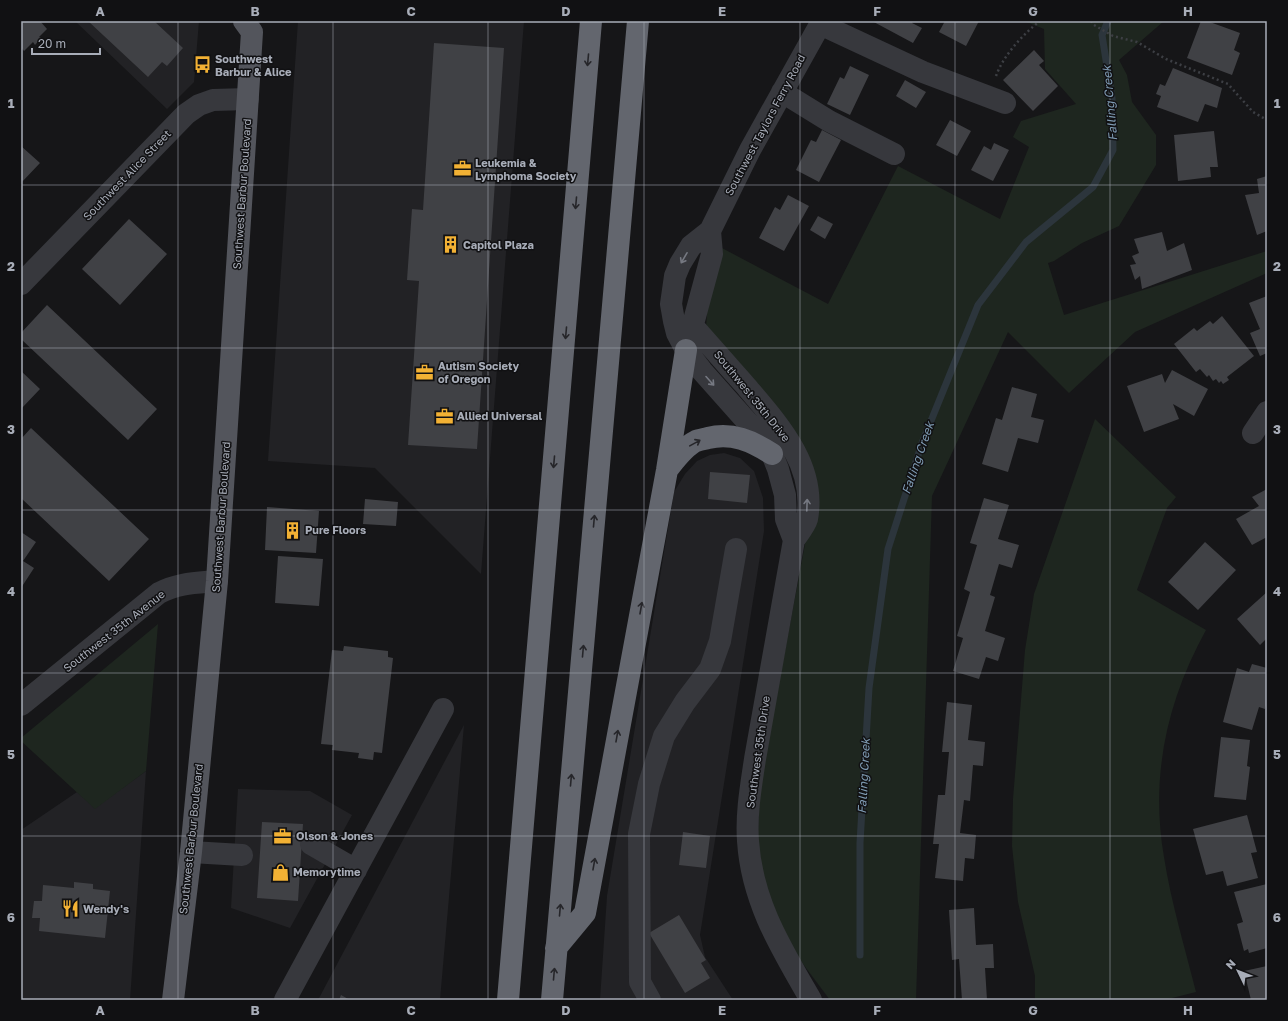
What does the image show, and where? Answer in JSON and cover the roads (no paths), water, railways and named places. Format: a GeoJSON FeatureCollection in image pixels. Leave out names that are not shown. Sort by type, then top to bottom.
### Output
{"type":"FeatureCollection","features":[{"type":"Feature","properties":{"kind":"highway"},"geometry":{"type":"LineString","coordinates":[[508,1000],[591,21]]}},
{"type":"Feature","properties":{"kind":"highway"},"geometry":{"type":"LineString","coordinates":[[552,1000],[638,21]]}},
{"type":"Feature","properties":{"kind":"highway"},"geometry":{"type":"LineString","coordinates":[[556,948],[585,913],[667,470],[686,350]]}},
{"type":"Feature","properties":{"kind":"highway"},"geometry":{"type":"LineString","coordinates":[[667,470],[681,454],[695,442],[715,436],[732,436],[748,440],[772,454]]}},
{"type":"Feature","properties":{"kind":"main road","name":"Southwest Barbur Boulevard"},"geometry":{"type":"LineString","coordinates":[[173,1000],[191,852],[217,582],[253,25]]}},
{"type":"Feature","properties":{"kind":"street","name":"Southwest Taylors Ferry Road"},"geometry":{"type":"LineString","coordinates":[[686,350],[677,333],[671,304],[672,290],[678,270],[691,246],[710,231],[732,185],[821,23]]}},
{"type":"Feature","properties":{"kind":"street"},"geometry":{"type":"LineString","coordinates":[[821,23],[923,72],[1005,103]]}},
{"type":"Feature","properties":{"kind":"street"},"geometry":{"type":"LineString","coordinates":[[782,92],[829,121],[894,154]]}},
{"type":"Feature","properties":{"kind":"street","name":"Southwest Alice Street"},"geometry":{"type":"LineString","coordinates":[[21,284],[186,114],[199,105],[214,100],[248,99]]}},
{"type":"Feature","properties":{"kind":"street"},"geometry":{"type":"LineString","coordinates":[[686,350],[712,254],[710,231]]}},
{"type":"Feature","properties":{"kind":"street","name":"Southwest 35th Drive"},"geometry":{"type":"LineString","coordinates":[[692,325],[770,414],[796,451],[806,481],[808,494],[806,521],[794,540],[750,788],[748,839],[757,893],[774,935],[811,1000]]}},
{"type":"Feature","properties":{"kind":"street","name":"Southwest 35th Drive"},"geometry":{"type":"LineString","coordinates":[[686,350],[702,371],[758,434],[772,454],[782,481],[786,505],[786,519],[794,540]]}},
{"type":"Feature","properties":{"kind":"street"},"geometry":{"type":"LineString","coordinates":[[1253,433],[1267,412]]}},
{"type":"Feature","properties":{"kind":"street"},"geometry":{"type":"LineString","coordinates":[[650,1000],[640,982],[639,834],[649,784],[664,736],[685,702],[710,669],[720,642],[736,549]]}},
{"type":"Feature","properties":{"kind":"street","name":"Southwest 35th Avenue"},"geometry":{"type":"LineString","coordinates":[[21,705],[159,593],[185,583],[217,582]]}},
{"type":"Feature","properties":{"kind":"street"},"geometry":{"type":"LineString","coordinates":[[285,1000],[443,709]]}},
{"type":"Feature","properties":{"kind":"street"},"geometry":{"type":"LineString","coordinates":[[311,844],[356,870]]}},
{"type":"Feature","properties":{"kind":"street"},"geometry":{"type":"LineString","coordinates":[[191,852],[242,855]]}},
{"type":"Feature","properties":{"kind":"waterway","name":"Falling Creek"},"geometry":{"type":"LineString","coordinates":[[860,955],[860,843],[869,688],[888,549],[922,443],[978,305],[1026,242],[1093,187],[1113,150],[1112,98],[1102,35],[1108,21]]}},
{"type":"Feature","properties":{"kind":"place","name":"Southwest Barbur & Alice"},"geometry":{"type":"Point","coordinates":[202,65]}},
{"type":"Feature","properties":{"kind":"place","name":"Leukemia & Lymphoma Society"},"geometry":{"type":"Point","coordinates":[462,169]}},
{"type":"Feature","properties":{"kind":"place","name":"Capitol Plaza"},"geometry":{"type":"Point","coordinates":[450,245]}},
{"type":"Feature","properties":{"kind":"place","name":"Autism Society of Oregon"},"geometry":{"type":"Point","coordinates":[425,372]}},
{"type":"Feature","properties":{"kind":"place","name":"Allied Universal"},"geometry":{"type":"Point","coordinates":[444,416]}},
{"type":"Feature","properties":{"kind":"place","name":"Pure Floors"},"geometry":{"type":"Point","coordinates":[292,530]}},
{"type":"Feature","properties":{"kind":"place","name":"Olson & Jones"},"geometry":{"type":"Point","coordinates":[283,836]}},
{"type":"Feature","properties":{"kind":"place","name":"Memorytime"},"geometry":{"type":"Point","coordinates":[280,872]}},
{"type":"Feature","properties":{"kind":"place","name":"Wendy's"},"geometry":{"type":"Point","coordinates":[70,909]}}]}
